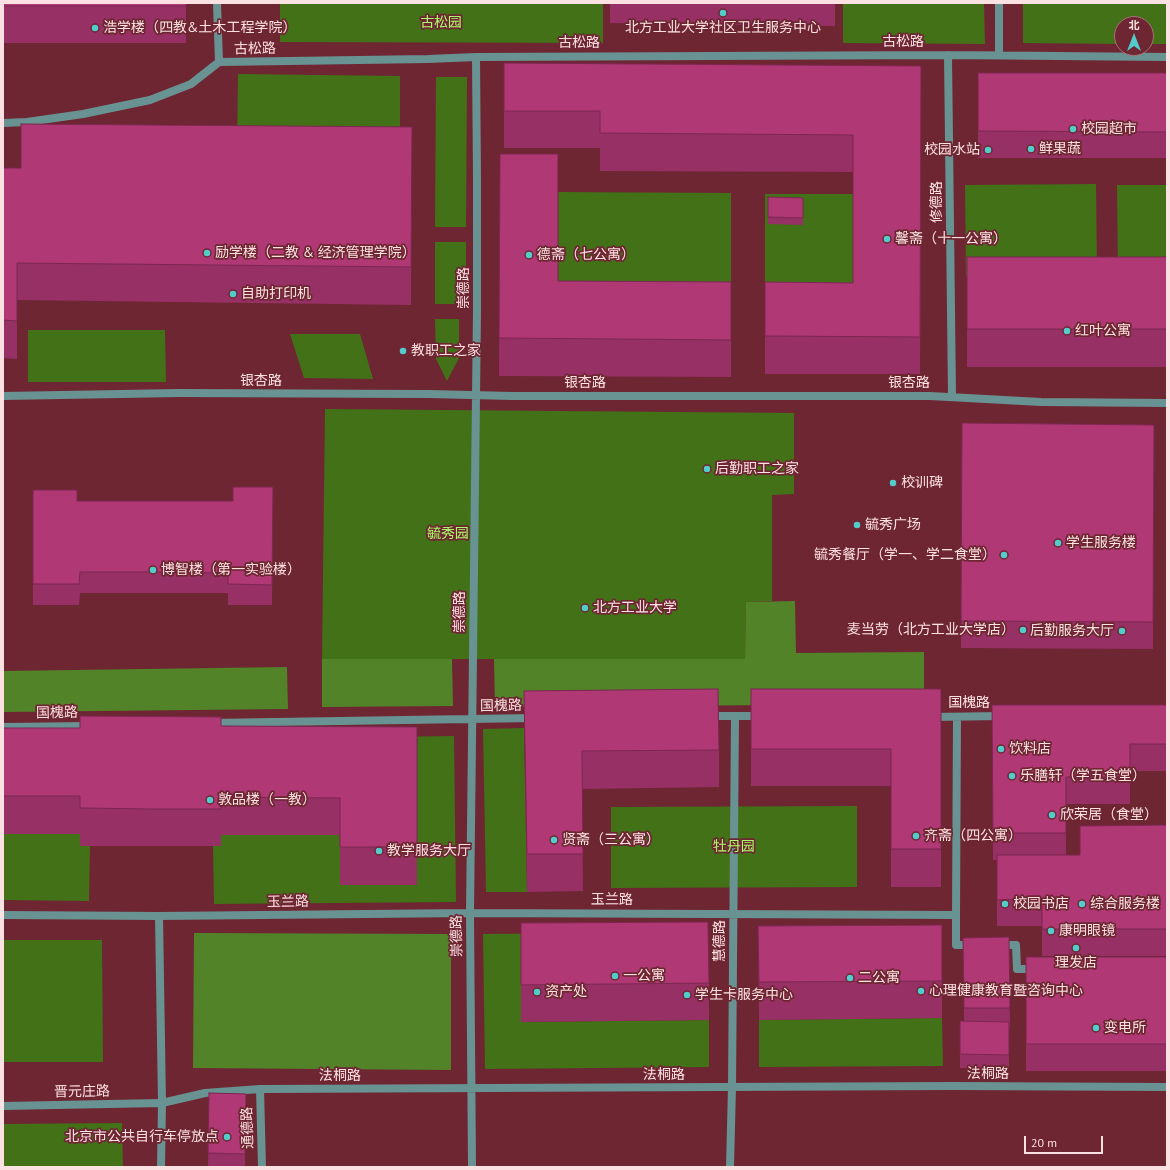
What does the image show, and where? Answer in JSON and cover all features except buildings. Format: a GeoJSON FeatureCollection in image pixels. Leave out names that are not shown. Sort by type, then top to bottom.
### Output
{"type":"FeatureCollection","features":[{"type":"Feature","properties":{"kind":"street"},"geometry":{"type":"LineString","coordinates":[[217,3],[219,62]]}},
{"type":"Feature","properties":{"kind":"street"},"geometry":{"type":"LineString","coordinates":[[999,3],[999,55]]}},
{"type":"Feature","properties":{"kind":"street","name":"古松路"},"geometry":{"type":"LineString","coordinates":[[3,123],[27,122],[84,114],[150,100],[191,84],[219,62],[476,57],[948,55],[1167,57]]}},
{"type":"Feature","properties":{"kind":"street","name":"修德路"},"geometry":{"type":"LineString","coordinates":[[948,55],[952,396]]}},
{"type":"Feature","properties":{"kind":"street","name":"崇德路"},"geometry":{"type":"LineString","coordinates":[[472,1167],[470,913],[477,311],[476,57]]}},
{"type":"Feature","properties":{"kind":"street","name":"银杏路"},"geometry":{"type":"LineString","coordinates":[[3,396],[179,393],[512,396],[952,396],[1041,402],[1167,403]]}},
{"type":"Feature","properties":{"kind":"street"},"geometry":{"type":"LineString","coordinates":[[703,716],[766,716]]}},
{"type":"Feature","properties":{"kind":"street","name":"慧德路"},"geometry":{"type":"LineString","coordinates":[[730,1167],[735,716]]}},
{"type":"Feature","properties":{"kind":"street","name":"国槐路"},"geometry":{"type":"LineString","coordinates":[[925,716],[1012,716]]}},
{"type":"Feature","properties":{"kind":"street"},"geometry":{"type":"LineString","coordinates":[[957,717],[956,945],[979,945]]}},
{"type":"Feature","properties":{"kind":"street","name":"国槐路"},"geometry":{"type":"LineString","coordinates":[[198,724],[544,718]]}},
{"type":"Feature","properties":{"kind":"street","name":"国槐路"},"geometry":{"type":"LineString","coordinates":[[3,727],[97,725]]}},
{"type":"Feature","properties":{"kind":"street","name":"玉兰路"},"geometry":{"type":"LineString","coordinates":[[3,915],[159,916],[470,913],[734,913],[956,915]]}},
{"type":"Feature","properties":{"kind":"street"},"geometry":{"type":"LineString","coordinates":[[159,916],[162,1104],[161,1167]]}},
{"type":"Feature","properties":{"kind":"street"},"geometry":{"type":"LineString","coordinates":[[994,945],[1016,945],[1017,969],[1045,969]]}},
{"type":"Feature","properties":{"kind":"street","name":"法桐路"},"geometry":{"type":"LineString","coordinates":[[162,1104],[205,1093],[260,1088],[1167,1087]]}},
{"type":"Feature","properties":{"kind":"street","name":"通德路"},"geometry":{"type":"LineString","coordinates":[[260,1088],[262,1167]]}},
{"type":"Feature","properties":{"kind":"street","name":"晋元庄路"},"geometry":{"type":"LineString","coordinates":[[3,1106],[162,1104]]}},
{"type":"Feature","properties":{"kind":"green space","name":"古松园"},"geometry":{"type":"Polygon","coordinates":[[[280,3],[603,3],[603,43],[280,42],[280,3]]]}},
{"type":"Feature","properties":{"kind":"green space"},"geometry":{"type":"Polygon","coordinates":[[[843,3],[984,3],[985,44],[843,43],[843,3]]]}},
{"type":"Feature","properties":{"kind":"green space"},"geometry":{"type":"Polygon","coordinates":[[[1023,3],[1167,3],[1167,44],[1154,44],[1154,16],[1114,16],[1114,44],[1023,43],[1023,3]]]}},
{"type":"Feature","properties":{"kind":"green space"},"geometry":{"type":"Polygon","coordinates":[[[238,74],[400,76],[400,151],[237,150],[238,74]]]}},
{"type":"Feature","properties":{"kind":"green space"},"geometry":{"type":"Polygon","coordinates":[[[436,77],[467,77],[466,227],[435,227],[436,77]]]}},
{"type":"Feature","properties":{"kind":"green space"},"geometry":{"type":"Polygon","coordinates":[[[1096,184],[1097,275],[966,276],[965,185],[1096,184]]]}},
{"type":"Feature","properties":{"kind":"green space"},"geometry":{"type":"Polygon","coordinates":[[[1117,185],[1167,185],[1167,274],[1118,275],[1117,185]]]}},
{"type":"Feature","properties":{"kind":"green space"},"geometry":{"type":"Polygon","coordinates":[[[558,192],[731,193],[731,319],[558,318],[558,192]]]}},
{"type":"Feature","properties":{"kind":"green space"},"geometry":{"type":"Polygon","coordinates":[[[765,194],[853,194],[853,320],[765,320],[765,194]]]}},
{"type":"Feature","properties":{"kind":"green space"},"geometry":{"type":"Polygon","coordinates":[[[435,242],[466,242],[466,304],[435,304],[435,242]]]}},
{"type":"Feature","properties":{"kind":"green space"},"geometry":{"type":"Polygon","coordinates":[[[435,319],[459,319],[459,358],[447,381],[436,359],[435,319]]]}},
{"type":"Feature","properties":{"kind":"green space"},"geometry":{"type":"Polygon","coordinates":[[[28,330],[165,330],[166,382],[28,382],[28,330]]]}},
{"type":"Feature","properties":{"kind":"green space"},"geometry":{"type":"Polygon","coordinates":[[[290,334],[360,334],[373,379],[304,378],[290,334]]]}},
{"type":"Feature","properties":{"kind":"green space","name":"毓秀园"},"geometry":{"type":"Polygon","coordinates":[[[325,409],[794,413],[794,494],[772,495],[772,601],[746,602],[745,659],[322,659],[325,409]]]}},
{"type":"Feature","properties":{"kind":"green space"},"geometry":{"type":"Polygon","coordinates":[[[795,601],[796,653],[924,652],[924,704],[495,707],[494,659],[745,659],[746,602],[795,601]]]}},
{"type":"Feature","properties":{"kind":"green space"},"geometry":{"type":"Polygon","coordinates":[[[322,659],[452,659],[453,706],[322,707],[322,659]]]}},
{"type":"Feature","properties":{"kind":"green space"},"geometry":{"type":"Polygon","coordinates":[[[287,667],[288,709],[3,712],[3,671],[287,667]]]}},
{"type":"Feature","properties":{"kind":"green space"},"geometry":{"type":"Polygon","coordinates":[[[524,728],[527,892],[486,892],[483,729],[524,728]]]}},
{"type":"Feature","properties":{"kind":"green space"},"geometry":{"type":"Polygon","coordinates":[[[454,736],[456,902],[214,904],[213,846],[221,846],[221,835],[340,835],[416,885],[417,764],[3,742],[454,736]]]}},
{"type":"Feature","properties":{"kind":"green space","name":"牡丹园"},"geometry":{"type":"Polygon","coordinates":[[[857,806],[857,887],[611,888],[611,807],[857,806]]]}},
{"type":"Feature","properties":{"kind":"green space"},"geometry":{"type":"Polygon","coordinates":[[[3,834],[80,834],[90,846],[89,901],[3,900],[3,834]]]}},
{"type":"Feature","properties":{"kind":"green space"},"geometry":{"type":"Polygon","coordinates":[[[708,932],[521,1022],[709,1020],[709,1067],[485,1069],[483,934],[708,932]]]}},
{"type":"Feature","properties":{"kind":"green space"},"geometry":{"type":"Polygon","coordinates":[[[194,933],[451,934],[451,1070],[193,1068],[194,933]]]}},
{"type":"Feature","properties":{"kind":"green space"},"geometry":{"type":"Polygon","coordinates":[[[3,940],[102,940],[103,1062],[3,1062],[3,940]]]}},
{"type":"Feature","properties":{"kind":"green space"},"geometry":{"type":"Polygon","coordinates":[[[942,1018],[943,1066],[759,1067],[759,1020],[942,1018]]]}},
{"type":"Feature","properties":{"kind":"green space"},"geometry":{"type":"Polygon","coordinates":[[[122,1123],[123,1167],[3,1167],[3,1124],[122,1123]]]}},
{"type":"Feature","properties":{"kind":"place","name":"北方工业大学社区卫生服务中心"},"geometry":{"type":"Point","coordinates":[723,13]}},
{"type":"Feature","properties":{"kind":"place","name":"浩学楼（四教&土木工程学院）"},"geometry":{"type":"Point","coordinates":[95,28]}},
{"type":"Feature","properties":{"kind":"place","name":"校园超市"},"geometry":{"type":"Point","coordinates":[1073,129]}},
{"type":"Feature","properties":{"kind":"place","name":"鲜果蔬"},"geometry":{"type":"Point","coordinates":[1031,149]}},
{"type":"Feature","properties":{"kind":"place","name":"校园水站"},"geometry":{"type":"Point","coordinates":[988,150]}},
{"type":"Feature","properties":{"kind":"place","name":"馨斋（十一公寓）"},"geometry":{"type":"Point","coordinates":[887,239]}},
{"type":"Feature","properties":{"kind":"place","name":"励学楼（二教 & 经济管理学院）"},"geometry":{"type":"Point","coordinates":[207,253]}},
{"type":"Feature","properties":{"kind":"place","name":"德斋（七公寓）"},"geometry":{"type":"Point","coordinates":[529,255]}},
{"type":"Feature","properties":{"kind":"place","name":"自助打印机"},"geometry":{"type":"Point","coordinates":[233,294]}},
{"type":"Feature","properties":{"kind":"place","name":"红叶公寓"},"geometry":{"type":"Point","coordinates":[1067,331]}},
{"type":"Feature","properties":{"kind":"place","name":"教职工之家"},"geometry":{"type":"Point","coordinates":[403,351]}},
{"type":"Feature","properties":{"kind":"place","name":"后勤职工之家"},"geometry":{"type":"Point","coordinates":[707,469]}},
{"type":"Feature","properties":{"kind":"place","name":"校训碑"},"geometry":{"type":"Point","coordinates":[893,483]}},
{"type":"Feature","properties":{"kind":"place","name":"毓秀广场"},"geometry":{"type":"Point","coordinates":[857,525]}},
{"type":"Feature","properties":{"kind":"place","name":"学生服务楼"},"geometry":{"type":"Point","coordinates":[1058,543]}},
{"type":"Feature","properties":{"kind":"place","name":"毓秀餐厅（学一、学二食堂）"},"geometry":{"type":"Point","coordinates":[1004,555]}},
{"type":"Feature","properties":{"kind":"place","name":"博智楼（第一实验楼）"},"geometry":{"type":"Point","coordinates":[153,570]}},
{"type":"Feature","properties":{"kind":"place","name":"北方工业大学"},"geometry":{"type":"Point","coordinates":[585,608]}},
{"type":"Feature","properties":{"kind":"place","name":"麦当劳（北方工业大学店）"},"geometry":{"type":"Point","coordinates":[1023,630]}},
{"type":"Feature","properties":{"kind":"place","name":"后勤服务大厅"},"geometry":{"type":"Point","coordinates":[1122,631]}},
{"type":"Feature","properties":{"kind":"place","name":"饮料店"},"geometry":{"type":"Point","coordinates":[1001,749]}},
{"type":"Feature","properties":{"kind":"place","name":"乐膳轩（学五食堂）"},"geometry":{"type":"Point","coordinates":[1012,776]}},
{"type":"Feature","properties":{"kind":"place","name":"敦品楼（一教）"},"geometry":{"type":"Point","coordinates":[210,800]}},
{"type":"Feature","properties":{"kind":"place","name":"欣荣居（食堂）"},"geometry":{"type":"Point","coordinates":[1052,815]}},
{"type":"Feature","properties":{"kind":"place","name":"齐斋（四公寓）"},"geometry":{"type":"Point","coordinates":[916,836]}},
{"type":"Feature","properties":{"kind":"place","name":"贤斋（三公寓）"},"geometry":{"type":"Point","coordinates":[554,840]}},
{"type":"Feature","properties":{"kind":"place","name":"教学服务大厅"},"geometry":{"type":"Point","coordinates":[379,851]}},
{"type":"Feature","properties":{"kind":"place","name":"校园书店"},"geometry":{"type":"Point","coordinates":[1005,904]}},
{"type":"Feature","properties":{"kind":"place","name":"综合服务楼"},"geometry":{"type":"Point","coordinates":[1082,904]}},
{"type":"Feature","properties":{"kind":"place","name":"康明眼镜"},"geometry":{"type":"Point","coordinates":[1051,931]}},
{"type":"Feature","properties":{"kind":"place","name":"理发店"},"geometry":{"type":"Point","coordinates":[1076,948]}},
{"type":"Feature","properties":{"kind":"place","name":"一公寓"},"geometry":{"type":"Point","coordinates":[615,976]}},
{"type":"Feature","properties":{"kind":"place","name":"二公寓"},"geometry":{"type":"Point","coordinates":[850,978]}},
{"type":"Feature","properties":{"kind":"place","name":"心理健康教育暨咨询中心"},"geometry":{"type":"Point","coordinates":[921,991]}},
{"type":"Feature","properties":{"kind":"place","name":"资产处"},"geometry":{"type":"Point","coordinates":[537,992]}},
{"type":"Feature","properties":{"kind":"place","name":"学生卡服务中心"},"geometry":{"type":"Point","coordinates":[687,995]}},
{"type":"Feature","properties":{"kind":"place","name":"变电所"},"geometry":{"type":"Point","coordinates":[1096,1028]}},
{"type":"Feature","properties":{"kind":"place","name":"北京市公共自行车停放点"},"geometry":{"type":"Point","coordinates":[227,1137]}}]}
